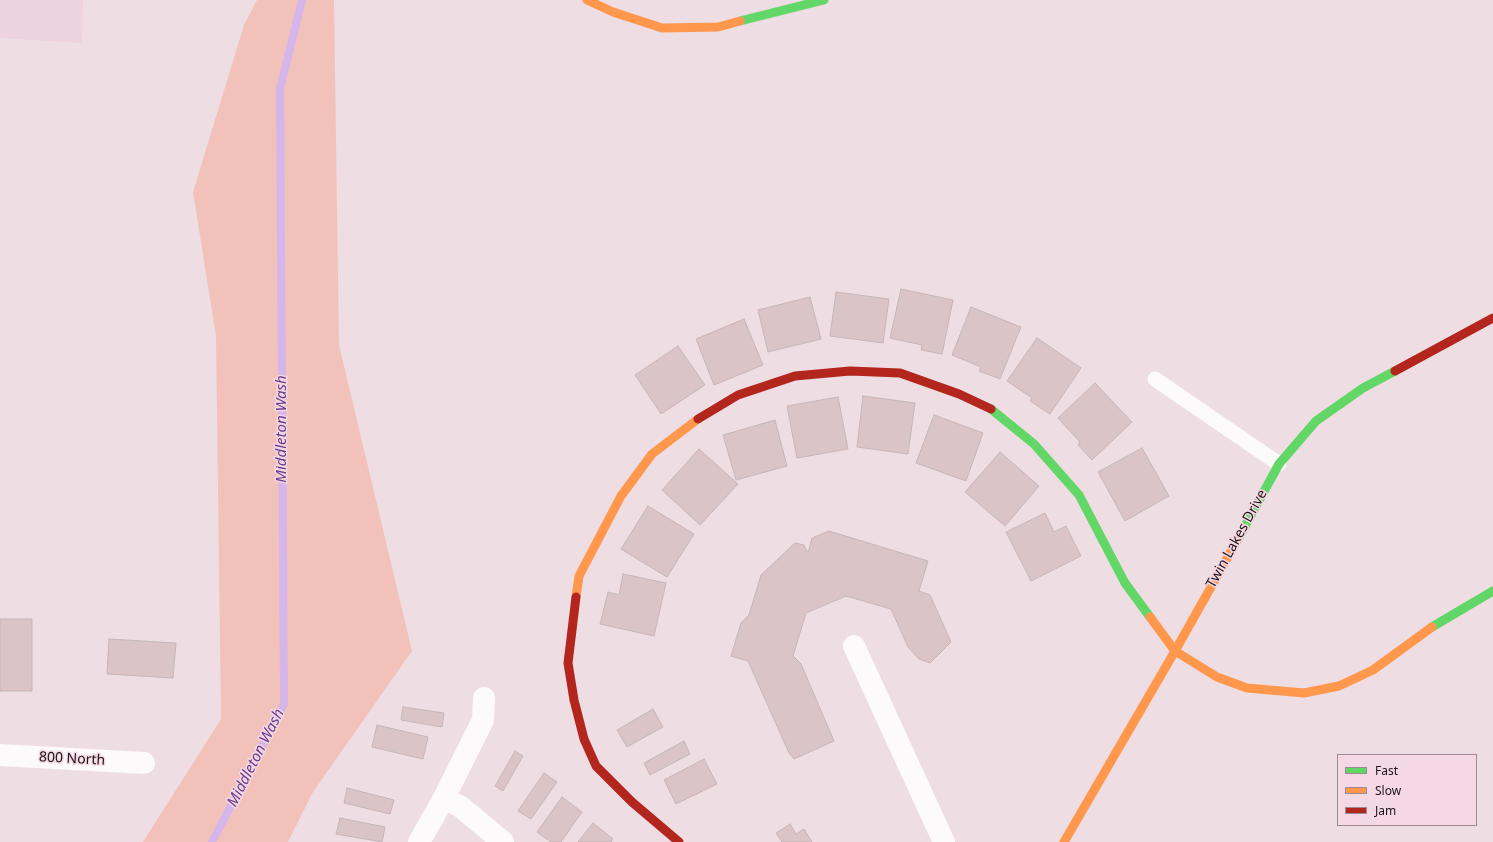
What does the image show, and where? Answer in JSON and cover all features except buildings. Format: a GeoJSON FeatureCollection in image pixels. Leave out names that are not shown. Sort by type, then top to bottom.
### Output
{"type":"FeatureCollection","features":[{"type":"Feature","properties":{"kind":"street"},"geometry":{"type":"LineString","coordinates":[[587,0],[613,12],[662,28],[718,27],[824,0]]}},
{"type":"Feature","properties":{"kind":"street","name":"Twin Lakes Drive"},"geometry":{"type":"LineString","coordinates":[[1064,842],[1175,651],[1278,464],[1316,421],[1363,388],[1493,318]]}},
{"type":"Feature","properties":{"kind":"street"},"geometry":{"type":"LineString","coordinates":[[679,842],[643,811],[596,766],[587,746],[574,700],[568,663],[573,610],[579,576],[621,496],[652,454],[689,424],[738,395],[795,376],[850,371],[900,373],[958,394],[992,409],[1034,444],[1079,495],[1125,583],[1175,651],[1217,677],[1246,688],[1304,693],[1339,686],[1374,670],[1436,624],[1493,591]]}},
{"type":"Feature","properties":{"kind":"street"},"geometry":{"type":"LineString","coordinates":[[854,646],[944,842]]}},
{"type":"Feature","properties":{"kind":"street"},"geometry":{"type":"LineString","coordinates":[[419,842],[444,798],[483,720],[484,698]]}},
{"type":"Feature","properties":{"kind":"street","name":"800 North"},"geometry":{"type":"LineString","coordinates":[[0,755],[144,763]]}},
{"type":"Feature","properties":{"kind":"street"},"geometry":{"type":"LineString","coordinates":[[444,798],[461,807],[503,842]]}},
{"type":"Feature","properties":{"kind":"lane"},"geometry":{"type":"LineString","coordinates":[[1155,379],[1278,464]]}},
{"type":"Feature","properties":{"kind":"shaded area"},"geometry":{"type":"Polygon","coordinates":[[[0,0],[83,0],[82,43],[0,38],[0,0]]]}},
{"type":"Feature","properties":{"kind":"shaded area"},"geometry":{"type":"Polygon","coordinates":[[[257,0],[334,0],[339,345],[412,651],[313,792],[288,842],[143,842],[221,719],[216,336],[193,192],[244,25],[257,0]]]}},
{"type":"Feature","properties":{"kind":"waterway","name":"Middleton Wash"},"geometry":{"type":"LineString","coordinates":[[212,842],[284,704],[280,89],[302,0]]}},
{"type":"Feature","properties":{"kind":"traffic: fast"},"geometry":{"type":"LineString","coordinates":[[740,21],[824,0]]}},
{"type":"Feature","properties":{"kind":"traffic: fast"},"geometry":{"type":"LineString","coordinates":[[1238,539],[1279,464],[1316,421],[1363,388],[1395,371]]}},
{"type":"Feature","properties":{"kind":"traffic: fast"},"geometry":{"type":"LineString","coordinates":[[991,409],[1034,444],[1079,495],[1125,583],[1150,617]]}},
{"type":"Feature","properties":{"kind":"traffic: fast"},"geometry":{"type":"LineString","coordinates":[[1432,627],[1493,591]]}},
{"type":"Feature","properties":{"kind":"traffic: slow"},"geometry":{"type":"LineString","coordinates":[[587,0],[613,12],[662,28],[718,27],[740,21]]}},
{"type":"Feature","properties":{"kind":"traffic: slow"},"geometry":{"type":"LineString","coordinates":[[576,597],[579,576],[621,496],[652,454],[698,419]]}},
{"type":"Feature","properties":{"kind":"traffic: slow"},"geometry":{"type":"LineString","coordinates":[[1064,842],[1238,539]]}},
{"type":"Feature","properties":{"kind":"traffic: slow"},"geometry":{"type":"LineString","coordinates":[[1150,617],[1175,651],[1217,677],[1247,688],[1304,693],[1339,686],[1373,670],[1432,627]]}},
{"type":"Feature","properties":{"kind":"traffic: jam"},"geometry":{"type":"LineString","coordinates":[[1395,371],[1493,318]]}},
{"type":"Feature","properties":{"kind":"traffic: jam"},"geometry":{"type":"LineString","coordinates":[[698,419],[738,395],[795,376],[850,371],[900,373],[959,394],[991,409]]}},
{"type":"Feature","properties":{"kind":"traffic: jam"},"geometry":{"type":"LineString","coordinates":[[576,597],[568,663],[574,700],[584,739],[596,766],[632,802],[679,842]]}}]}
